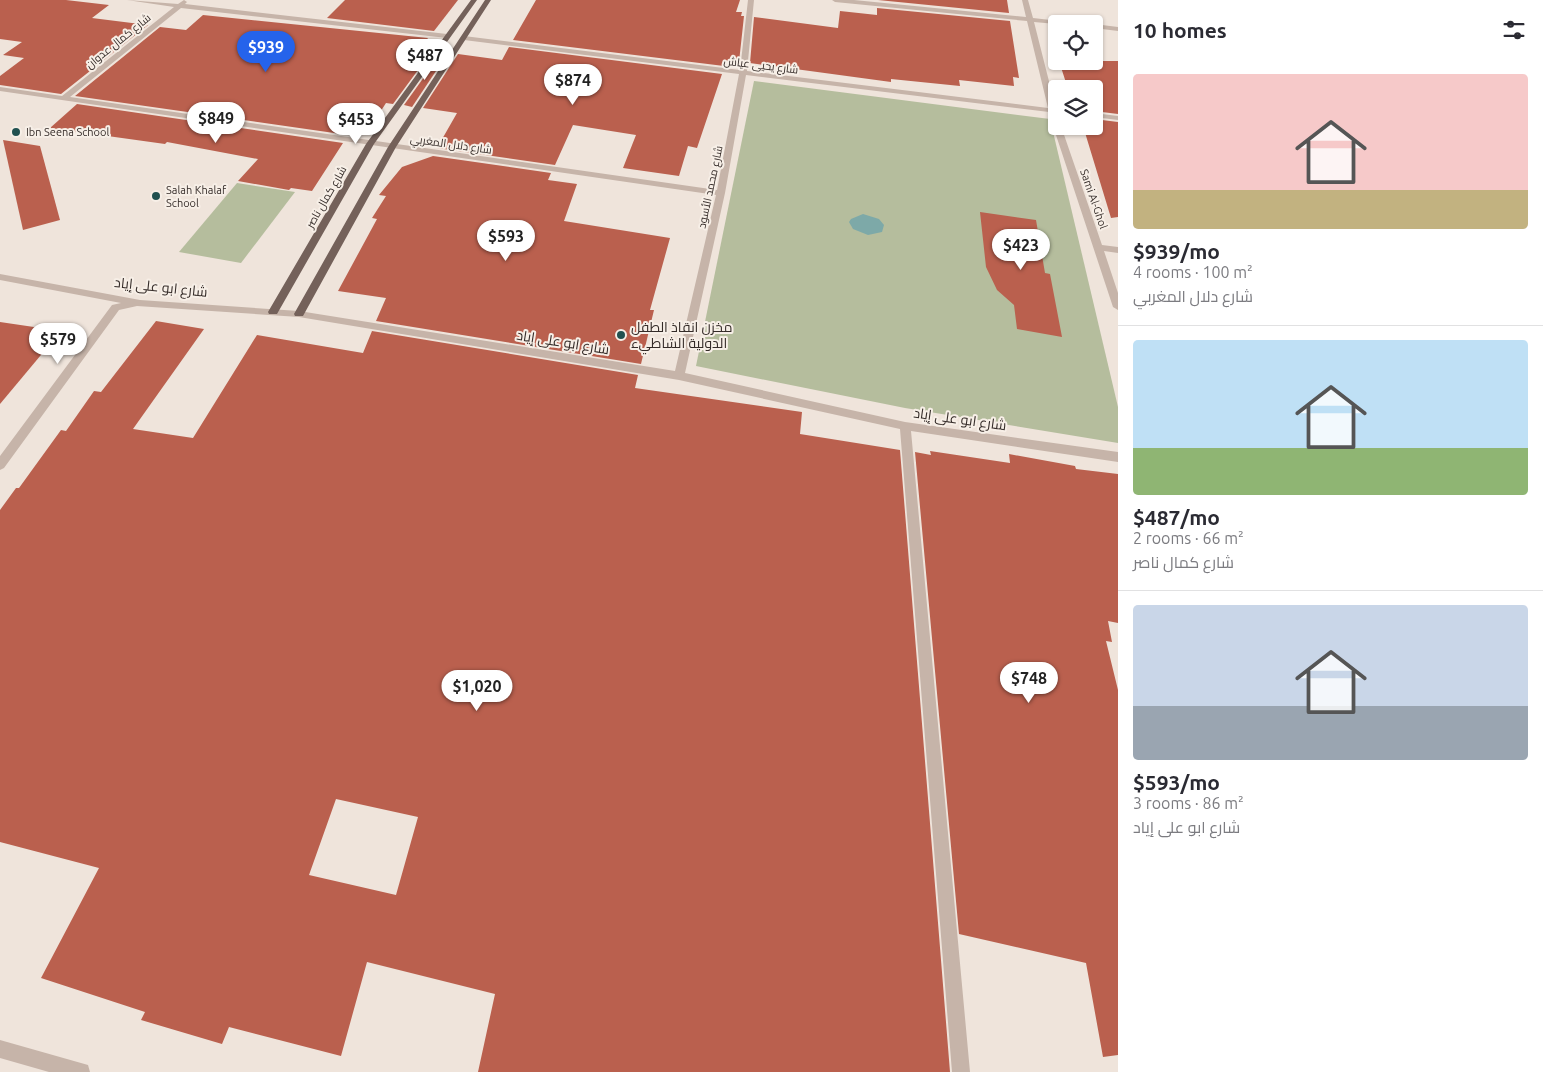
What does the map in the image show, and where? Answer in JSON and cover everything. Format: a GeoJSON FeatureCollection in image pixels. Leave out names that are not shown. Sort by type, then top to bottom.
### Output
{"type":"FeatureCollection","features":[{"type":"Feature","properties":{"kind":"main road","name":"شارع كمال ناصر"},"geometry":{"type":"LineString","coordinates":[[273,312],[370,144],[474,0]]}},
{"type":"Feature","properties":{"kind":"main road"},"geometry":{"type":"LineString","coordinates":[[299,314],[392,147],[488,0]]}},
{"type":"Feature","properties":{"kind":"street"},"geometry":{"type":"LineString","coordinates":[[130,0],[447,36]]}},
{"type":"Feature","properties":{"kind":"street","name":"شارع كمال عدوان"},"geometry":{"type":"LineString","coordinates":[[63,100],[186,0]]}},
{"type":"Feature","properties":{"kind":"street","name":"شارع محمد الأسود"},"geometry":{"type":"LineString","coordinates":[[679,376],[721,193],[744,74],[752,0]]}},
{"type":"Feature","properties":{"kind":"street"},"geometry":{"type":"LineString","coordinates":[[835,0],[1048,20]]}},
{"type":"Feature","properties":{"kind":"street","name":"Sami Al-Ghol"},"geometry":{"type":"LineString","coordinates":[[1025,0],[1048,89]]}},
{"type":"Feature","properties":{"kind":"street"},"geometry":{"type":"LineString","coordinates":[[1103,27],[1118,29]]}},
{"type":"Feature","properties":{"kind":"street","name":"شارع يحيى عياش"},"geometry":{"type":"LineString","coordinates":[[464,38],[1048,110]]}},
{"type":"Feature","properties":{"kind":"street","name":"شارع دلال المغربي"},"geometry":{"type":"LineString","coordinates":[[0,89],[63,100],[721,193]]}},
{"type":"Feature","properties":{"kind":"street"},"geometry":{"type":"LineString","coordinates":[[1103,116],[1118,118]]}},
{"type":"Feature","properties":{"kind":"street","name":"Sami Al-Ghol"},"geometry":{"type":"LineString","coordinates":[[1060,135],[1118,307]]}},
{"type":"Feature","properties":{"kind":"street"},"geometry":{"type":"LineString","coordinates":[[1098,247],[1118,250]]}},
{"type":"Feature","properties":{"kind":"street","name":"شارع ابو على إياد"},"geometry":{"type":"LineString","coordinates":[[0,277],[140,303],[299,314],[679,376],[906,426],[1118,457]]}},
{"type":"Feature","properties":{"kind":"street"},"geometry":{"type":"LineString","coordinates":[[0,465],[116,307],[140,303]]}},
{"type":"Feature","properties":{"kind":"street"},"geometry":{"type":"LineString","coordinates":[[906,426],[961,1072]]}},
{"type":"Feature","properties":{"kind":"street"},"geometry":{"type":"LineString","coordinates":[[0,1049],[81,1072]]}},
{"type":"Feature","properties":{"kind":"green space"},"geometry":{"type":"Polygon","coordinates":[[[754,81],[1048,119],[1048,135],[1054,135],[1118,407],[1118,443],[905,408],[696,366],[754,81]]]}},
{"type":"Feature","properties":{"kind":"green space"},"geometry":{"type":"Polygon","coordinates":[[[237,183],[295,192],[241,263],[179,252],[237,183]]]}},
{"type":"Feature","properties":{"kind":"water"},"geometry":{"type":"Polygon","coordinates":[[[863,214],[879,219],[884,225],[882,232],[868,235],[853,229],[849,222],[851,219],[863,214]]]}},
{"type":"Feature","properties":{"kind":"building"},"geometry":{"type":"Polygon","coordinates":[[[0,0],[66,0],[109,5],[92,18],[148,25],[61,94],[0,85],[0,76],[24,58],[3,55],[22,42],[0,39],[0,0]]]}},
{"type":"Feature","properties":{"kind":"building"},"geometry":{"type":"Polygon","coordinates":[[[345,0],[458,0],[434,31],[327,18],[345,0]]]}},
{"type":"Feature","properties":{"kind":"building"},"geometry":{"type":"Polygon","coordinates":[[[536,0],[740,0],[736,12],[742,12],[741,16],[744,16],[739,62],[726,61],[724,66],[513,40],[536,0]]]}},
{"type":"Feature","properties":{"kind":"building"},"geometry":{"type":"Polygon","coordinates":[[[878,0],[1007,0],[1009,13],[878,0]]]}},
{"type":"Feature","properties":{"kind":"building"},"geometry":{"type":"Polygon","coordinates":[[[877,8],[1010,21],[1019,78],[1013,77],[1014,86],[959,80],[960,86],[891,79],[891,82],[750,63],[754,17],[838,28],[840,11],[877,15],[877,8]]]}},
{"type":"Feature","properties":{"kind":"building"},"geometry":{"type":"Polygon","coordinates":[[[203,15],[428,38],[420,49],[432,51],[393,104],[386,103],[375,120],[365,126],[354,124],[348,135],[75,96],[160,27],[186,30],[203,15]]]}},
{"type":"Feature","properties":{"kind":"building"},"geometry":{"type":"Polygon","coordinates":[[[509,47],[722,74],[697,148],[688,146],[679,176],[623,168],[636,135],[573,125],[555,165],[437,148],[457,113],[423,108],[458,54],[502,60],[509,47]]]}},
{"type":"Feature","properties":{"kind":"building"},"geometry":{"type":"Polygon","coordinates":[[[442,52],[448,53],[412,107],[404,105],[442,52]]]}},
{"type":"Feature","properties":{"kind":"building"},"geometry":{"type":"Polygon","coordinates":[[[1103,61],[1118,61],[1118,114],[1103,112],[1103,80],[1065,80],[1062,70],[1103,70],[1103,61]]]}},
{"type":"Feature","properties":{"kind":"building"},"geometry":{"type":"Polygon","coordinates":[[[77,104],[343,143],[312,191],[291,188],[289,190],[238,181],[258,159],[167,142],[165,144],[50,128],[77,104]]]}},
{"type":"Feature","properties":{"kind":"building"},"geometry":{"type":"Polygon","coordinates":[[[1103,120],[1118,122],[1118,217],[1111,218],[1086,135],[1103,135],[1103,120]]]}},
{"type":"Feature","properties":{"kind":"building"},"geometry":{"type":"Polygon","coordinates":[[[3,140],[40,146],[60,220],[23,230],[3,140]]]}},
{"type":"Feature","properties":{"kind":"building"},"geometry":{"type":"Polygon","coordinates":[[[433,156],[551,173],[548,180],[577,184],[564,221],[670,238],[650,310],[654,310],[641,364],[376,321],[386,298],[338,291],[377,219],[372,218],[386,196],[379,195],[402,167],[433,156]]]}},
{"type":"Feature","properties":{"kind":"building"},"geometry":{"type":"Polygon","coordinates":[[[980,212],[1036,220],[1045,273],[1050,274],[1062,337],[1017,329],[1014,305],[997,290],[986,267],[980,212]]]}},
{"type":"Feature","properties":{"kind":"building"},"geometry":{"type":"Polygon","coordinates":[[[156,321],[204,329],[133,429],[193,438],[257,335],[363,353],[372,331],[638,375],[635,388],[802,412],[800,434],[900,450],[950,1072],[478,1072],[495,994],[367,962],[341,1056],[229,1027],[222,1044],[141,1020],[145,1012],[41,978],[99,868],[0,842],[0,510],[16,488],[19,488],[61,430],[66,431],[94,391],[101,392],[156,321]],[[336,799],[309,875],[396,895],[418,817],[336,799]]]}},
{"type":"Feature","properties":{"kind":"building"},"geometry":{"type":"Polygon","coordinates":[[[0,322],[61,331],[0,404],[0,322]]]}},
{"type":"Feature","properties":{"kind":"building"},"geometry":{"type":"Polygon","coordinates":[[[930,451],[1010,463],[1009,454],[1075,466],[1076,469],[1118,474],[1118,623],[1108,621],[1112,642],[1106,641],[1118,690],[1118,1055],[1103,1057],[1086,963],[959,934],[915,452],[931,455],[930,451]]]}},
{"type":"Feature","properties":{"kind":"place","name":"Ibn Seena School"},"geometry":{"type":"Point","coordinates":[16,132]}},
{"type":"Feature","properties":{"kind":"place","name":"Salah Khalaf School"},"geometry":{"type":"Point","coordinates":[156,196]}},
{"type":"Feature","properties":{"kind":"place","name":"مخزن انقاذ الطفل الدولية الشاطيء"},"geometry":{"type":"Point","coordinates":[621,335]}}]}
